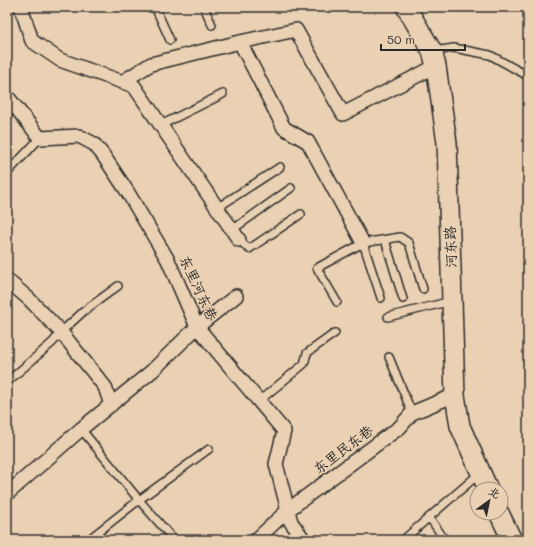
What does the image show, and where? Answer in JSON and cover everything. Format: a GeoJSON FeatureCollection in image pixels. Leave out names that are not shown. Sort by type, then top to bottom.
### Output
{"type":"FeatureCollection","features":[{"type":"Feature","properties":{"kind":"main road","name":"河东路"},"geometry":{"type":"LineString","coordinates":[[410,9],[434,59],[447,143],[455,395],[460,426],[484,481]]}},
{"type":"Feature","properties":{"kind":"main road"},"geometry":{"type":"LineString","coordinates":[[503,521],[512,540]]}},
{"type":"Feature","properties":{"kind":"street"},"geometry":{"type":"LineString","coordinates":[[20,7],[32,41],[60,60],[134,86],[236,235]]}},
{"type":"Feature","properties":{"kind":"street"},"geometry":{"type":"LineString","coordinates":[[122,82],[150,64],[296,30],[343,114],[434,59]]}},
{"type":"Feature","properties":{"kind":"street"},"geometry":{"type":"LineString","coordinates":[[240,42],[284,128],[308,142],[363,243]]}},
{"type":"Feature","properties":{"kind":"street"},"geometry":{"type":"LineString","coordinates":[[7,96],[40,138]]}},
{"type":"Feature","properties":{"kind":"street","name":"东里河东巷"},"geometry":{"type":"LineString","coordinates":[[40,138],[80,136],[94,144],[103,155],[168,260],[197,327],[284,431],[276,464],[291,522],[304,540]]}},
{"type":"Feature","properties":{"kind":"street"},"geometry":{"type":"LineString","coordinates":[[7,280],[29,299],[61,332],[105,387],[111,405]]}},
{"type":"Feature","properties":{"kind":"street"},"geometry":{"type":"LineString","coordinates":[[7,494],[152,371],[197,327],[236,296]]}},
{"type":"Feature","properties":{"kind":"street","name":"东里民东巷"},"geometry":{"type":"LineString","coordinates":[[256,540],[288,510],[400,427],[412,413],[455,395]]}},
{"type":"Feature","properties":{"kind":"lane"},"geometry":{"type":"LineString","coordinates":[[156,7],[170,40]]}},
{"type":"Feature","properties":{"kind":"lane"},"geometry":{"type":"LineString","coordinates":[[204,7],[212,24]]}},
{"type":"Feature","properties":{"kind":"lane"},"geometry":{"type":"LineString","coordinates":[[434,59],[454,48],[490,55],[528,76]]}},
{"type":"Feature","properties":{"kind":"lane"},"geometry":{"type":"LineString","coordinates":[[161,125],[223,94]]}},
{"type":"Feature","properties":{"kind":"lane"},"geometry":{"type":"LineString","coordinates":[[7,173],[40,138]]}},
{"type":"Feature","properties":{"kind":"lane"},"geometry":{"type":"LineString","coordinates":[[218,208],[280,167]]}},
{"type":"Feature","properties":{"kind":"lane"},"geometry":{"type":"LineString","coordinates":[[291,188],[236,235],[250,249],[301,214]]}},
{"type":"Feature","properties":{"kind":"lane"},"geometry":{"type":"LineString","coordinates":[[338,302],[317,268],[363,243],[400,237],[409,243],[423,288]]}},
{"type":"Feature","properties":{"kind":"lane"},"geometry":{"type":"LineString","coordinates":[[385,240],[403,299]]}},
{"type":"Feature","properties":{"kind":"lane"},"geometry":{"type":"LineString","coordinates":[[363,243],[381,298]]}},
{"type":"Feature","properties":{"kind":"lane"},"geometry":{"type":"LineString","coordinates":[[7,382],[48,347],[61,332],[84,311],[118,286]]}},
{"type":"Feature","properties":{"kind":"lane"},"geometry":{"type":"LineString","coordinates":[[388,317],[452,301]]}},
{"type":"Feature","properties":{"kind":"lane"},"geometry":{"type":"LineString","coordinates":[[259,401],[304,364],[307,352],[335,333]]}},
{"type":"Feature","properties":{"kind":"lane"},"geometry":{"type":"LineString","coordinates":[[389,357],[412,413]]}},
{"type":"Feature","properties":{"kind":"lane"},"geometry":{"type":"LineString","coordinates":[[81,430],[174,540]]}},
{"type":"Feature","properties":{"kind":"lane"},"geometry":{"type":"LineString","coordinates":[[88,540],[139,500],[209,449]]}},
{"type":"Feature","properties":{"kind":"lane"},"geometry":{"type":"LineString","coordinates":[[404,540],[429,517],[469,491]]}},
{"type":"Feature","properties":{"kind":"lane"},"geometry":{"type":"LineString","coordinates":[[429,517],[445,540]]}}]}
